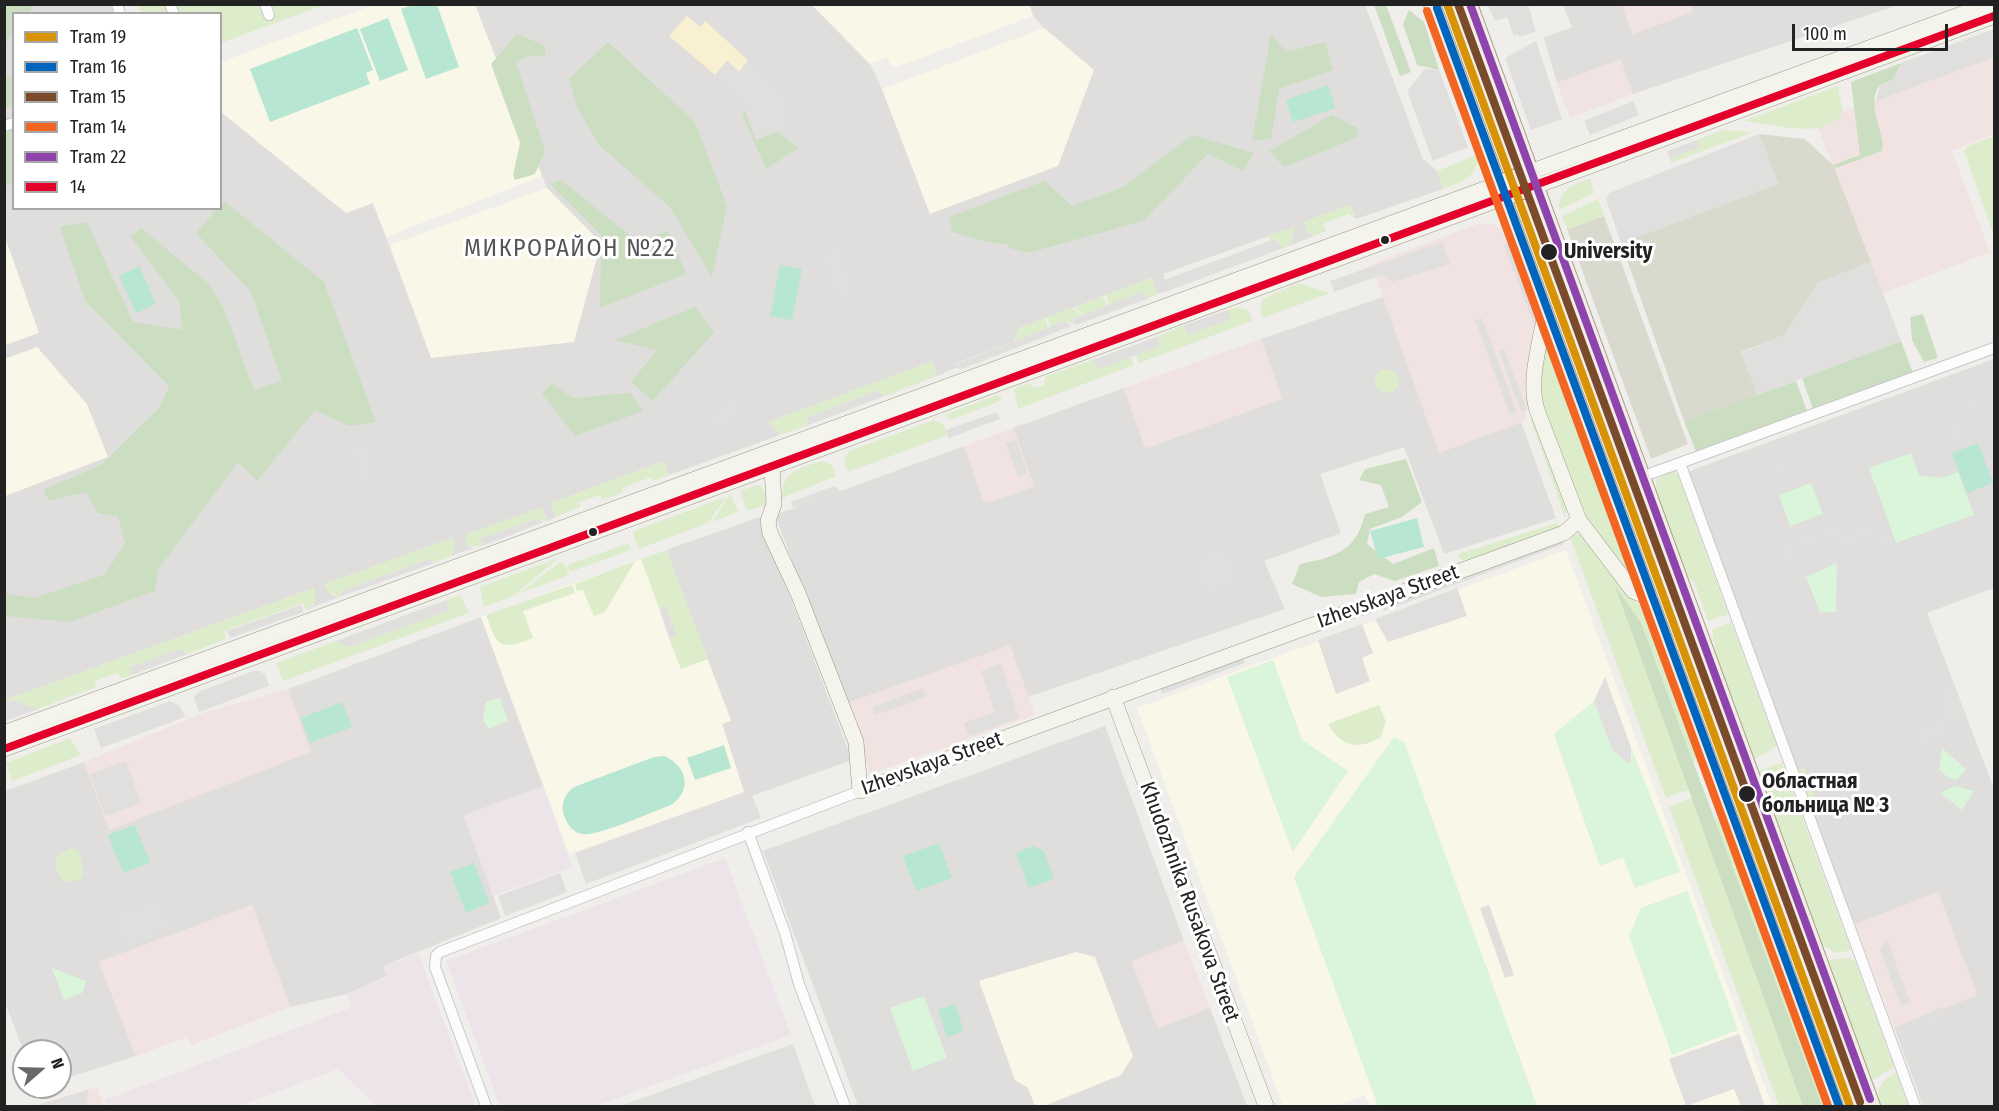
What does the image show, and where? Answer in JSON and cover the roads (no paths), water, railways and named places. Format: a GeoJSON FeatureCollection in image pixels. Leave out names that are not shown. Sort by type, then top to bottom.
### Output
{"type":"FeatureCollection","features":[{"type":"Feature","properties":{"kind":"main road"},"geometry":{"type":"LineString","coordinates":[[1432,4],[1835,1107]]}},
{"type":"Feature","properties":{"kind":"main road"},"geometry":{"type":"LineString","coordinates":[[1469,4],[1872,1107]]}},
{"type":"Feature","properties":{"kind":"main road"},"geometry":{"type":"LineString","coordinates":[[1533,179],[1989,4]]}},
{"type":"Feature","properties":{"kind":"main road"},"geometry":{"type":"LineString","coordinates":[[4,749],[769,460],[1533,179],[1995,16]]}},
{"type":"Feature","properties":{"kind":"main road"},"geometry":{"type":"LineString","coordinates":[[1545,314],[1533,397],[1579,520],[1633,591],[1650,598]]}},
{"type":"Feature","properties":{"kind":"main road"},"geometry":{"type":"LineString","coordinates":[[4,733],[769,460]]}},
{"type":"Feature","properties":{"kind":"main road"},"geometry":{"type":"LineString","coordinates":[[769,460],[774,504],[768,521],[770,533],[829,668],[856,742],[860,790]]}},
{"type":"Feature","properties":{"kind":"main road","name":"Izhevskaya Street"},"geometry":{"type":"LineString","coordinates":[[860,790],[1563,533],[1579,520]]}},
{"type":"Feature","properties":{"kind":"main road","name":"Khudozhnika Rusakova Street"},"geometry":{"type":"LineString","coordinates":[[1113,697],[1266,1107]]}},
{"type":"Feature","properties":{"kind":"street"},"geometry":{"type":"LineString","coordinates":[[1641,477],[1995,348]]}},
{"type":"Feature","properties":{"kind":"street"},"geometry":{"type":"LineString","coordinates":[[1680,463],[1915,1107]]}},
{"type":"Feature","properties":{"kind":"street","name":"Izhevskaya Street"},"geometry":{"type":"LineString","coordinates":[[486,1107],[435,967],[436,956],[444,950],[666,867],[748,832],[860,790]]}},
{"type":"Feature","properties":{"kind":"street"},"geometry":{"type":"LineString","coordinates":[[748,832],[785,933],[799,984],[845,1107]]}},
{"type":"Feature","properties":{"kind":"tram line","name":"19"},"geometry":{"type":"LineString","coordinates":[[1447,4],[1850,1106]]}},
{"type":"Feature","properties":{"kind":"tram line","name":"15"},"geometry":{"type":"LineString","coordinates":[[1458,4],[1860,1102]]}},
{"type":"Feature","properties":{"kind":"tram line","name":"22"},"geometry":{"type":"LineString","coordinates":[[1470,4],[1870,1099]]}},
{"type":"Feature","properties":{"kind":"tram line","name":"16"},"geometry":{"type":"LineString","coordinates":[[1437,8],[1839,1106]]}},
{"type":"Feature","properties":{"kind":"tram line","name":"14"},"geometry":{"type":"LineString","coordinates":[[1427,11],[1828,1106]]}},
{"type":"Feature","properties":{"kind":"place","name":"University"},"geometry":{"type":"Point","coordinates":[1549,252]}},
{"type":"Feature","properties":{"kind":"place","name":"Областная больница № 3"},"geometry":{"type":"Point","coordinates":[1747,794]}},
{"type":"Feature","properties":{"kind":"district","name":"МИКРОРАЙОН №22"},"geometry":{"type":"Point","coordinates":[570,249]}}]}
